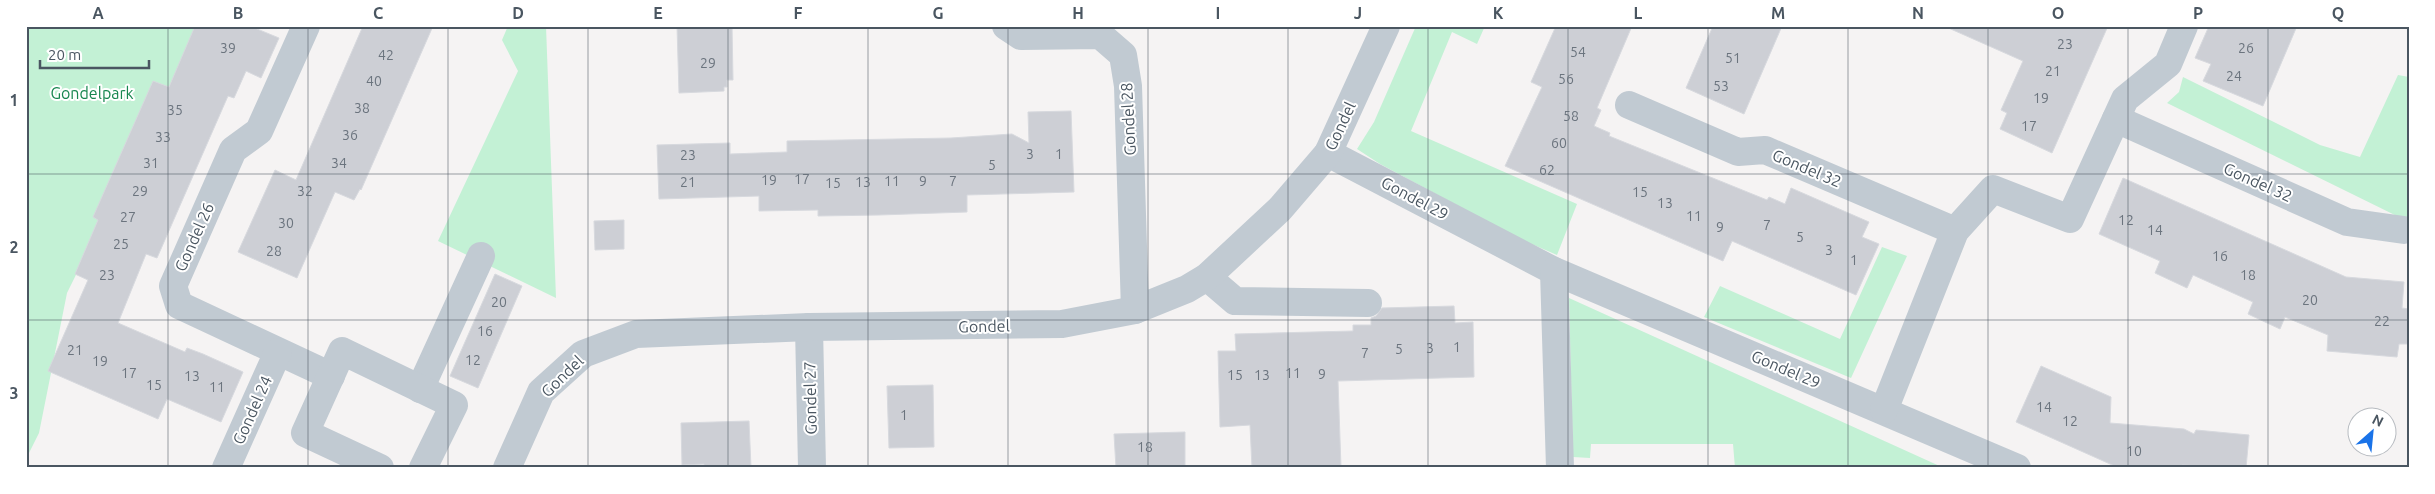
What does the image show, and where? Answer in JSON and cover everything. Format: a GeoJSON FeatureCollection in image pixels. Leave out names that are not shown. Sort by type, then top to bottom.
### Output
{"type":"FeatureCollection","features":[{"type":"Feature","properties":{"kind":"street","name":"Gondel 26"},"geometry":{"type":"LineString","coordinates":[[306,26],[259,132],[233,150],[173,286],[179,305],[331,376]]}},
{"type":"Feature","properties":{"kind":"street","name":"Gondel 28"},"geometry":{"type":"LineString","coordinates":[[1006,26],[1022,36],[1100,35],[1123,55],[1128,86],[1134,310]]}},
{"type":"Feature","properties":{"kind":"street","name":"Gondel"},"geometry":{"type":"LineString","coordinates":[[508,468],[541,392],[583,354],[636,334],[809,327],[1062,324],[1134,310],[1187,289],[1207,277],[1280,209],[1328,153],[1386,26]]}},
{"type":"Feature","properties":{"kind":"street"},"geometry":{"type":"LineString","coordinates":[[1884,410],[1955,230],[1993,188],[2070,219],[2124,99],[2168,64],[2184,26]]}},
{"type":"Feature","properties":{"kind":"street","name":"Gondel 32"},"geometry":{"type":"LineString","coordinates":[[1629,105],[1738,152],[1765,150],[1955,230]]}},
{"type":"Feature","properties":{"kind":"street","name":"Gondel 32"},"geometry":{"type":"LineString","coordinates":[[2116,119],[2347,222],[2404,230]]}},
{"type":"Feature","properties":{"kind":"street","name":"Gondel 29"},"geometry":{"type":"LineString","coordinates":[[1328,153],[1554,271],[2017,468]]}},
{"type":"Feature","properties":{"kind":"street"},"geometry":{"type":"LineString","coordinates":[[420,389],[481,256]]}},
{"type":"Feature","properties":{"kind":"street"},"geometry":{"type":"LineString","coordinates":[[1554,271],[1560,468]]}},
{"type":"Feature","properties":{"kind":"street"},"geometry":{"type":"LineString","coordinates":[[1207,277],[1235,301],[1368,303]]}},
{"type":"Feature","properties":{"kind":"street","name":"Gondel 27"},"geometry":{"type":"LineString","coordinates":[[809,327],[812,468]]}},
{"type":"Feature","properties":{"kind":"street"},"geometry":{"type":"LineString","coordinates":[[380,468],[305,433],[342,351],[454,405],[423,468]]}},
{"type":"Feature","properties":{"kind":"street","name":"Gondel 24"},"geometry":{"type":"LineString","coordinates":[[226,468],[278,352]]}},
{"type":"Feature","properties":{"kind":"green space","name":"Gondelpark"},"geometry":{"type":"Polygon","coordinates":[[[26,26],[199,26],[67,293],[39,433],[26,459],[26,26]]]}},
{"type":"Feature","properties":{"kind":"green space"},"geometry":{"type":"Polygon","coordinates":[[[508,26],[546,26],[556,298],[438,241],[518,71],[502,40],[508,26]]]}},
{"type":"Feature","properties":{"kind":"green space"},"geometry":{"type":"Polygon","coordinates":[[[1416,26],[1485,26],[1477,44],[1452,32],[1411,131],[1577,204],[1557,255],[1520,239],[1380,164],[1357,149],[1374,122],[1416,26]]]}},
{"type":"Feature","properties":{"kind":"green space"},"geometry":{"type":"Polygon","coordinates":[[[2398,75],[2409,77],[2409,222],[2167,103],[2179,92],[2183,77],[2320,145],[2360,157],[2398,75]]]}},
{"type":"Feature","properties":{"kind":"green space"},"geometry":{"type":"Polygon","coordinates":[[[1882,247],[1907,256],[1851,378],[1704,317],[1720,286],[1840,339],[1882,247]]]}},
{"type":"Feature","properties":{"kind":"green space"},"geometry":{"type":"Polygon","coordinates":[[[1569,298],[1944,468],[1735,468],[1733,444],[1591,444],[1590,458],[1573,457],[1569,298]]]}},
{"type":"Feature","properties":{"kind":"building"},"geometry":{"type":"Polygon","coordinates":[[[195,26],[250,26],[279,38],[261,78],[246,71],[234,98],[228,96],[157,258],[146,254],[118,323],[185,352],[187,348],[243,372],[221,422],[167,399],[158,419],[48,371],[88,280],[75,274],[98,220],[93,217],[153,81],[169,87],[195,26]]]}},
{"type":"Feature","properties":{"kind":"building"},"geometry":{"type":"Polygon","coordinates":[[[363,26],[433,26],[361,190],[354,200],[335,192],[297,278],[238,252],[275,170],[296,180],[363,26]]]}},
{"type":"Feature","properties":{"kind":"building"},"geometry":{"type":"Polygon","coordinates":[[[677,26],[732,26],[733,80],[727,80],[727,87],[724,87],[724,91],[679,93],[677,26]]]}},
{"type":"Feature","properties":{"kind":"building"},"geometry":{"type":"Polygon","coordinates":[[[1556,26],[1632,26],[1597,108],[1601,110],[1594,126],[1610,133],[1609,136],[1767,200],[1769,197],[1785,204],[1791,188],[1869,222],[1862,237],[1879,244],[1856,295],[1732,241],[1723,261],[1505,166],[1542,87],[1531,82],[1556,26]]]}},
{"type":"Feature","properties":{"kind":"building"},"geometry":{"type":"Polygon","coordinates":[[[1713,26],[1782,26],[1744,114],[1686,88],[1713,26]]]}},
{"type":"Feature","properties":{"kind":"building"},"geometry":{"type":"Polygon","coordinates":[[[1944,26],[2108,26],[2052,153],[2000,129],[2007,113],[2001,110],[2023,61],[1944,26]]]}},
{"type":"Feature","properties":{"kind":"building"},"geometry":{"type":"Polygon","coordinates":[[[2209,26],[2297,26],[2263,106],[2203,81],[2211,64],[2195,58],[2209,26]]]}},
{"type":"Feature","properties":{"kind":"building"},"geometry":{"type":"Polygon","coordinates":[[[1071,111],[1074,192],[967,195],[967,212],[879,215],[818,216],[818,210],[759,211],[759,196],[659,199],[657,145],[730,143],[730,154],[787,152],[787,141],[951,138],[1012,134],[1029,143],[1028,112],[1071,111]]]}},
{"type":"Feature","properties":{"kind":"building"},"geometry":{"type":"Polygon","coordinates":[[[2123,178],[2346,277],[2404,282],[2402,308],[2409,309],[2409,344],[2399,344],[2397,357],[2327,351],[2328,335],[2285,317],[2280,329],[2248,314],[2253,302],[2193,275],[2187,288],[2155,273],[2160,261],[2099,234],[2123,178]]]}},
{"type":"Feature","properties":{"kind":"building"},"geometry":{"type":"Polygon","coordinates":[[[624,220],[624,249],[595,250],[594,221],[624,220]]]}},
{"type":"Feature","properties":{"kind":"building"},"geometry":{"type":"Polygon","coordinates":[[[495,274],[522,286],[478,388],[450,376],[495,274]]]}},
{"type":"Feature","properties":{"kind":"building"},"geometry":{"type":"Polygon","coordinates":[[[1454,306],[1455,323],[1473,322],[1474,377],[1338,381],[1341,468],[1252,468],[1250,425],[1220,427],[1218,351],[1236,351],[1235,334],[1353,331],[1353,325],[1371,325],[1371,318],[1376,316],[1382,308],[1454,306]]]}},
{"type":"Feature","properties":{"kind":"building"},"geometry":{"type":"Polygon","coordinates":[[[2041,366],[2111,397],[2110,423],[2184,429],[2194,434],[2196,430],[2249,435],[2246,468],[2182,465],[2181,468],[2119,468],[2016,422],[2041,366]]]}},
{"type":"Feature","properties":{"kind":"building"},"geometry":{"type":"Polygon","coordinates":[[[933,385],[934,447],[889,448],[887,386],[933,385]]]}},
{"type":"Feature","properties":{"kind":"building"},"geometry":{"type":"Polygon","coordinates":[[[749,421],[751,468],[704,468],[704,464],[682,465],[681,423],[749,421]]]}},
{"type":"Feature","properties":{"kind":"building"},"geometry":{"type":"Polygon","coordinates":[[[1185,432],[1185,468],[1116,468],[1114,434],[1185,432]]]}}]}
